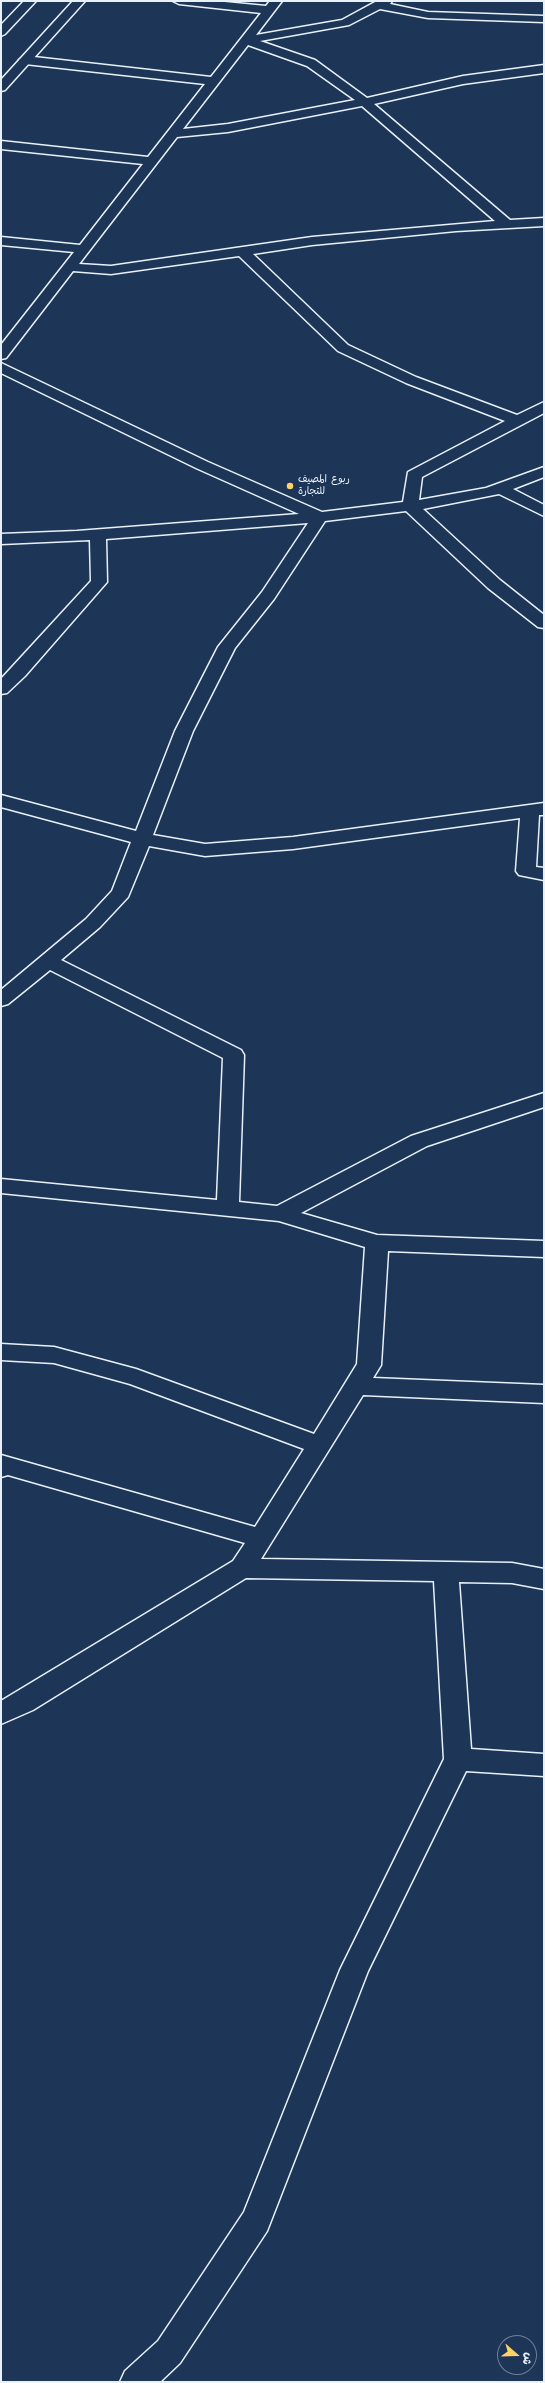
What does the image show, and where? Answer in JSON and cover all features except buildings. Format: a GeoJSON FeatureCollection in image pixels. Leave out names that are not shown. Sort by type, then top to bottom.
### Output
{"type":"FeatureCollection","features":[{"type":"Feature","properties":{"kind":"street"},"geometry":{"type":"LineString","coordinates":[[1,32],[30,1]]}},
{"type":"Feature","properties":{"kind":"street"},"geometry":{"type":"LineString","coordinates":[[1,87],[79,1]]}},
{"type":"Feature","properties":{"kind":"street"},"geometry":{"type":"LineString","coordinates":[[179,1],[272,5]]}},
{"type":"Feature","properties":{"kind":"street"},"geometry":{"type":"LineString","coordinates":[[245,40],[345,23],[382,3],[428,15],[544,19]]}},
{"type":"Feature","properties":{"kind":"street"},"geometry":{"type":"LineString","coordinates":[[1,355],[272,5]]}},
{"type":"Feature","properties":{"kind":"street"},"geometry":{"type":"LineString","coordinates":[[245,40],[311,63],[365,102],[507,224]]}},
{"type":"Feature","properties":{"kind":"street"},"geometry":{"type":"LineString","coordinates":[[25,60],[213,81]]}},
{"type":"Feature","properties":{"kind":"street"},"geometry":{"type":"LineString","coordinates":[[171,134],[228,128],[365,102],[463,80],[544,69]]}},
{"type":"Feature","properties":{"kind":"street"},"geometry":{"type":"LineString","coordinates":[[1,145],[150,161]]}},
{"type":"Feature","properties":{"kind":"street"},"geometry":{"type":"LineString","coordinates":[[68,267],[111,270],[242,250],[440,228],[544,222]]}},
{"type":"Feature","properties":{"kind":"street"},"geometry":{"type":"LineString","coordinates":[[1,241],[82,249]]}},
{"type":"Feature","properties":{"kind":"street"},"geometry":{"type":"LineString","coordinates":[[242,250],[343,348],[411,380],[519,421]]}},
{"type":"Feature","properties":{"kind":"street"},"geometry":{"type":"LineString","coordinates":[[1,367],[202,465],[320,517]]}},
{"type":"Feature","properties":{"kind":"street"},"geometry":{"type":"LineString","coordinates":[[410,506],[414,475],[544,407]]}},
{"type":"Feature","properties":{"kind":"street"},"geometry":{"type":"LineString","coordinates":[[1,539],[98,534],[320,517],[410,506],[499,488],[544,472]]}},
{"type":"Feature","properties":{"kind":"street"},"geometry":{"type":"LineString","coordinates":[[499,488],[544,511]]}},
{"type":"Feature","properties":{"kind":"street"},"geometry":{"type":"LineString","coordinates":[[410,506],[494,584],[544,622]]}},
{"type":"Feature","properties":{"kind":"street"},"geometry":{"type":"LineString","coordinates":[[1,1000],[93,923],[121,893],[184,731],[227,646],[268,595],[320,517]]}},
{"type":"Feature","properties":{"kind":"street"},"geometry":{"type":"LineString","coordinates":[[1,689],[19,672],[99,582],[98,534]]}},
{"type":"Feature","properties":{"kind":"street"},"geometry":{"type":"LineString","coordinates":[[1,801],[143,839],[205,850],[293,843],[537,810],[526,871],[544,874]]}},
{"type":"Feature","properties":{"kind":"street"},"geometry":{"type":"LineString","coordinates":[[48,961],[234,1055],[228,1208]]}},
{"type":"Feature","properties":{"kind":"street"},"geometry":{"type":"LineString","coordinates":[[280,1214],[419,1141],[544,1100]]}},
{"type":"Feature","properties":{"kind":"street"},"geometry":{"type":"LineString","coordinates":[[1,1186],[280,1214],[377,1244],[544,1249]]}},
{"type":"Feature","properties":{"kind":"street"},"geometry":{"type":"LineString","coordinates":[[1,1713],[24,1702],[242,1568],[369,1365],[377,1244]]}},
{"type":"Feature","properties":{"kind":"street"},"geometry":{"type":"LineString","coordinates":[[1,1352],[54,1355],[136,1377],[319,1445]]}},
{"type":"Feature","properties":{"kind":"street"},"geometry":{"type":"LineString","coordinates":[[356,1386],[544,1394]]}},
{"type":"Feature","properties":{"kind":"street"},"geometry":{"type":"LineString","coordinates":[[1,1468],[2,1464],[261,1538]]}},
{"type":"Feature","properties":{"kind":"street"},"geometry":{"type":"LineString","coordinates":[[242,1568],[512,1573],[544,1579]]}},
{"type":"Feature","properties":{"kind":"street"},"geometry":{"type":"LineString","coordinates":[[136,2382],[169,2352],[256,2221],[354,1970],[458,1759],[446,1572]]}},
{"type":"Feature","properties":{"kind":"street"},"geometry":{"type":"LineString","coordinates":[[458,1759],[544,1765]]}},
{"type":"Feature","properties":{"kind":"place","name":"ربوع المصيف للتجارة"},"geometry":{"type":"Point","coordinates":[290,486]}}]}
